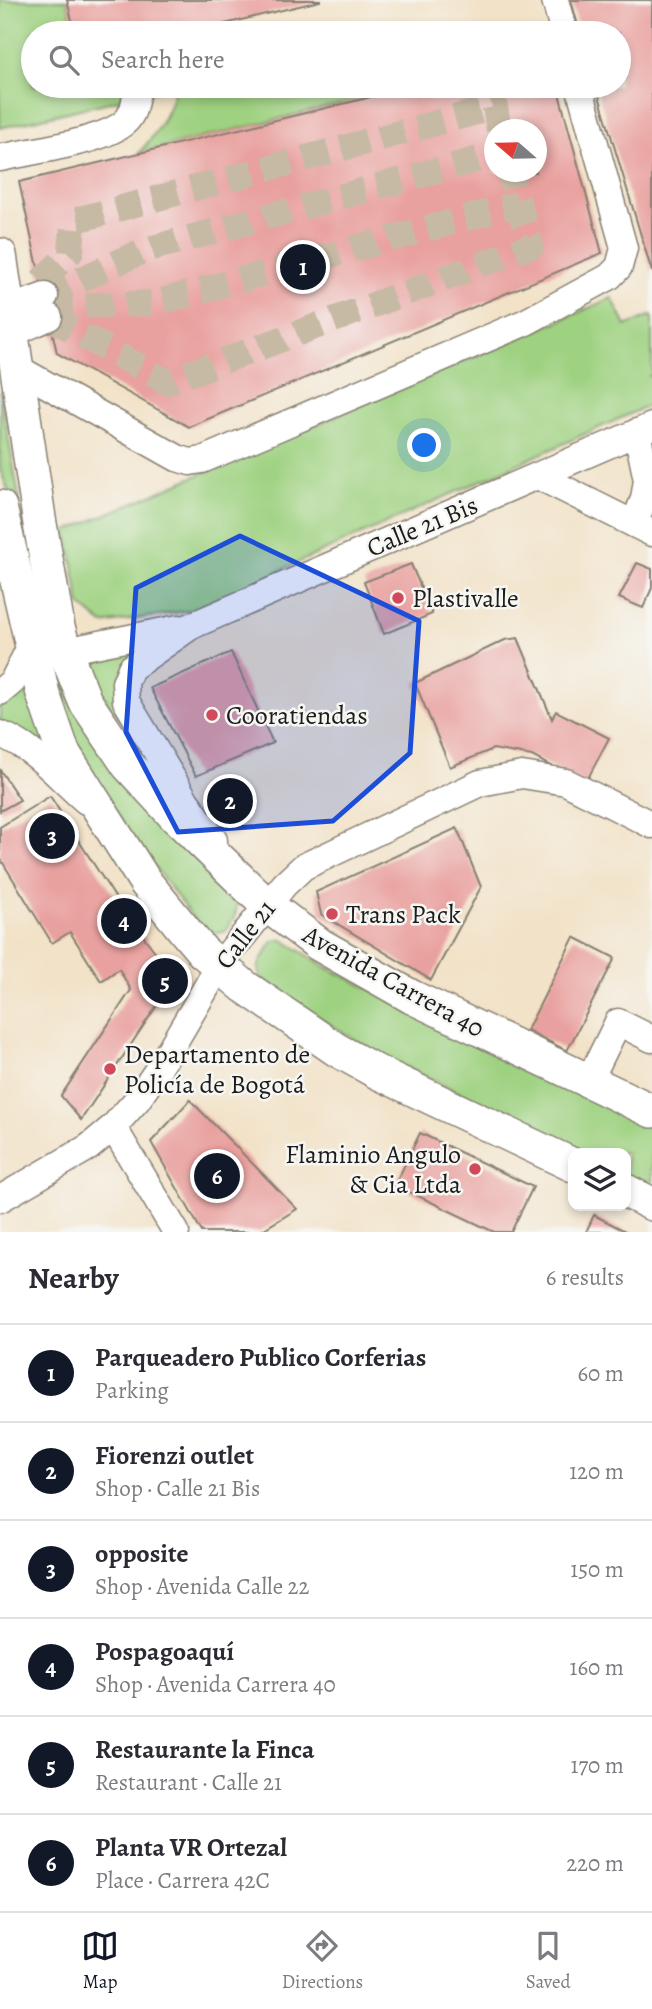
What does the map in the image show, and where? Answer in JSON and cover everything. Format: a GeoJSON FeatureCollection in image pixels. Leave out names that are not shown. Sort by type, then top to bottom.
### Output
{"type":"FeatureCollection","features":[{"type":"Feature","properties":{"kind":"main road","name":"Avenida Carrera 40"},"geometry":{"type":"LineString","coordinates":[[0,255],[39,518],[65,651],[85,701],[128,765],[175,816],[259,897],[320,945],[412,997],[652,1111]]}},
{"type":"Feature","properties":{"kind":"main road"},"geometry":{"type":"LineString","coordinates":[[0,507],[10,592],[31,645],[43,694],[63,752],[162,904],[203,952],[337,1050],[377,1072],[568,1163]]}},
{"type":"Feature","properties":{"kind":"main road"},"geometry":{"type":"LineString","coordinates":[[631,1194],[652,1204]]}},
{"type":"Feature","properties":{"kind":"street"},"geometry":{"type":"LineString","coordinates":[[555,0],[558,21]]}},
{"type":"Feature","properties":{"kind":"street"},"geometry":{"type":"LineString","coordinates":[[0,158],[111,132],[127,120],[134,110],[136,98]]}},
{"type":"Feature","properties":{"kind":"street"},"geometry":{"type":"LineString","coordinates":[[17,368],[177,458],[190,462],[202,460],[526,322],[608,277],[619,267],[624,248],[582,98]]}},
{"type":"Feature","properties":{"kind":"street"},"geometry":{"type":"LineString","coordinates":[[10,314],[46,300],[10,314]]}},
{"type":"Feature","properties":{"kind":"street"},"geometry":{"type":"LineString","coordinates":[[538,476],[643,529],[648,480],[645,429]]}},
{"type":"Feature","properties":{"kind":"street","name":"Calle 21 Bis"},"geometry":{"type":"LineString","coordinates":[[259,897],[186,801],[127,701],[125,682],[131,668],[191,626],[645,429]]}},
{"type":"Feature","properties":{"kind":"street","name":"Calle 21 Bis"},"geometry":{"type":"LineString","coordinates":[[65,651],[191,626]]}},
{"type":"Feature","properties":{"kind":"street"},"geometry":{"type":"LineString","coordinates":[[0,692],[13,681],[31,645]]}},
{"type":"Feature","properties":{"kind":"street"},"geometry":{"type":"LineString","coordinates":[[0,733],[16,740],[33,753],[105,818]]}},
{"type":"Feature","properties":{"kind":"street","name":"Calle 21"},"geometry":{"type":"LineString","coordinates":[[0,1199],[89,1147],[113,1127],[138,1099],[159,1068],[259,897],[284,885],[303,867],[480,783],[522,775],[566,782],[652,825]]}},
{"type":"Feature","properties":{"kind":"street"},"geometry":{"type":"LineString","coordinates":[[589,1081],[618,1022],[652,1040]]}},
{"type":"Feature","properties":{"kind":"street"},"geometry":{"type":"LineString","coordinates":[[113,1127],[176,1232]]}},
{"type":"Feature","properties":{"kind":"highlighted area"},"geometry":{"type":"Polygon","coordinates":[[[240,536],[419,621],[410,753],[333,821],[178,832],[126,732],[136,588],[240,536]]]}},
{"type":"Feature","properties":{"kind":"green space"},"geometry":{"type":"Polygon","coordinates":[[[0,0],[67,0],[72,21],[21,21],[21,98],[126,98],[0,128],[0,0]]]}},
{"type":"Feature","properties":{"kind":"green space"},"geometry":{"type":"Polygon","coordinates":[[[172,98],[361,99],[139,153],[152,138],[172,98]]]}},
{"type":"Feature","properties":{"kind":"green space"},"geometry":{"type":"Polygon","coordinates":[[[612,298],[626,326],[652,315],[652,374],[649,376],[652,378],[652,404],[192,610],[103,624],[80,605],[67,531],[612,298]]]}},
{"type":"Feature","properties":{"kind":"green space"},"geometry":{"type":"Polygon","coordinates":[[[0,391],[19,497],[12,499],[0,470],[0,391]]]}},
{"type":"Feature","properties":{"kind":"green space"},"geometry":{"type":"Polygon","coordinates":[[[48,639],[144,805],[236,899],[235,916],[225,931],[211,934],[203,931],[129,833],[80,756],[65,715],[48,639]]]}},
{"type":"Feature","properties":{"kind":"green space"},"geometry":{"type":"Polygon","coordinates":[[[160,642],[123,672],[154,761],[109,705],[88,665],[90,661],[160,642]]]}},
{"type":"Feature","properties":{"kind":"green space"},"geometry":{"type":"Polygon","coordinates":[[[27,676],[49,750],[0,725],[0,704],[27,676]]]}},
{"type":"Feature","properties":{"kind":"green space"},"geometry":{"type":"Polygon","coordinates":[[[283,940],[328,968],[652,1127],[652,1187],[631,1176],[631,1148],[575,1148],[382,1056],[323,1020],[261,978],[260,964],[273,941],[283,940]]]}},
{"type":"Feature","properties":{"kind":"building"},"geometry":{"type":"Polygon","coordinates":[[[67,0],[320,0],[237,21],[72,21],[67,0]]]}},
{"type":"Feature","properties":{"kind":"building"},"geometry":{"type":"Polygon","coordinates":[[[571,0],[652,0],[652,272],[600,98],[631,98],[631,21],[577,21],[571,0]]]}},
{"type":"Feature","properties":{"kind":"building"},"geometry":{"type":"Polygon","coordinates":[[[367,98],[560,98],[602,253],[189,427],[57,353],[19,182],[367,98]]]}},
{"type":"Feature","properties":{"kind":"building"},"geometry":{"type":"Polygon","coordinates":[[[637,563],[652,569],[652,588],[643,608],[619,598],[637,563]]]}},
{"type":"Feature","properties":{"kind":"building","name":"Plastivalle"},"geometry":{"type":"Polygon","coordinates":[[[411,564],[432,614],[384,634],[364,582],[411,564]]]}},
{"type":"Feature","properties":{"kind":"building"},"geometry":{"type":"Polygon","coordinates":[[[518,638],[552,719],[556,711],[609,738],[585,784],[532,756],[493,749],[450,767],[415,683],[505,640],[518,638]]]}},
{"type":"Feature","properties":{"kind":"building","name":"Cooratiendas"},"geometry":{"type":"Polygon","coordinates":[[[231,652],[273,743],[196,776],[150,688],[231,652]]]}},
{"type":"Feature","properties":{"kind":"building"},"geometry":{"type":"Polygon","coordinates":[[[0,770],[20,800],[0,811],[0,770]]]}},
{"type":"Feature","properties":{"kind":"building"},"geometry":{"type":"Polygon","coordinates":[[[50,796],[122,908],[175,978],[81,1120],[61,1096],[131,990],[119,969],[101,981],[70,932],[52,943],[0,858],[0,827],[50,796]]]}},
{"type":"Feature","properties":{"kind":"building"},"geometry":{"type":"Polygon","coordinates":[[[457,828],[481,887],[431,980],[321,914],[316,892],[457,828]]]}},
{"type":"Feature","properties":{"kind":"building"},"geometry":{"type":"Polygon","coordinates":[[[574,937],[615,958],[567,1051],[527,1030],[574,937]]]}},
{"type":"Feature","properties":{"kind":"building"},"geometry":{"type":"Polygon","coordinates":[[[190,1100],[297,1209],[259,1232],[202,1232],[151,1142],[190,1100]]]}},
{"type":"Feature","properties":{"kind":"building"},"geometry":{"type":"Polygon","coordinates":[[[420,1133],[533,1187],[511,1232],[494,1232],[395,1185],[420,1133]]]}},
{"type":"Feature","properties":{"kind":"building"},"geometry":{"type":"Polygon","coordinates":[[[594,1215],[627,1232],[586,1232],[594,1215]]]}},
{"type":"Feature","properties":{"kind":"tunnel"},"geometry":{"type":"LineString","coordinates":[[41,281],[71,252],[73,221],[495,107],[497,119]]}},
{"type":"Feature","properties":{"kind":"tunnel"},"geometry":{"type":"LineString","coordinates":[[45,296],[145,250],[484,158]]}},
{"type":"Feature","properties":{"kind":"tunnel"},"geometry":{"type":"LineString","coordinates":[[49,317],[167,382],[531,246],[512,182]]}},
{"type":"Feature","properties":{"kind":"tunnel"},"geometry":{"type":"LineString","coordinates":[[47,307],[155,303],[518,204]]}},
{"type":"Feature","properties":{"kind":"place","name":"Parqueadero Publico Corferias"},"geometry":{"type":"Point","coordinates":[303,267]}},
{"type":"Feature","properties":{"kind":"place","name":"Plastivalle"},"geometry":{"type":"Point","coordinates":[398,598]}},
{"type":"Feature","properties":{"kind":"place","name":"Cooratiendas"},"geometry":{"type":"Point","coordinates":[212,715]}},
{"type":"Feature","properties":{"kind":"place","name":"Fiorenzi outlet"},"geometry":{"type":"Point","coordinates":[230,801]}},
{"type":"Feature","properties":{"kind":"place","name":"opposite"},"geometry":{"type":"Point","coordinates":[52,836]}},
{"type":"Feature","properties":{"kind":"place","name":"Trans Pack"},"geometry":{"type":"Point","coordinates":[332,914]}},
{"type":"Feature","properties":{"kind":"place","name":"Pospagoaquí"},"geometry":{"type":"Point","coordinates":[124,921]}},
{"type":"Feature","properties":{"kind":"place","name":"Restaurante la Finca"},"geometry":{"type":"Point","coordinates":[165,981]}},
{"type":"Feature","properties":{"kind":"place","name":"Departamento de Policía de Bogotá"},"geometry":{"type":"Point","coordinates":[110,1069]}},
{"type":"Feature","properties":{"kind":"place","name":"Flaminio Angulo & Cia Ltda"},"geometry":{"type":"Point","coordinates":[475,1169]}},
{"type":"Feature","properties":{"kind":"place","name":"Planta VR Ortezal"},"geometry":{"type":"Point","coordinates":[217,1176]}}]}
